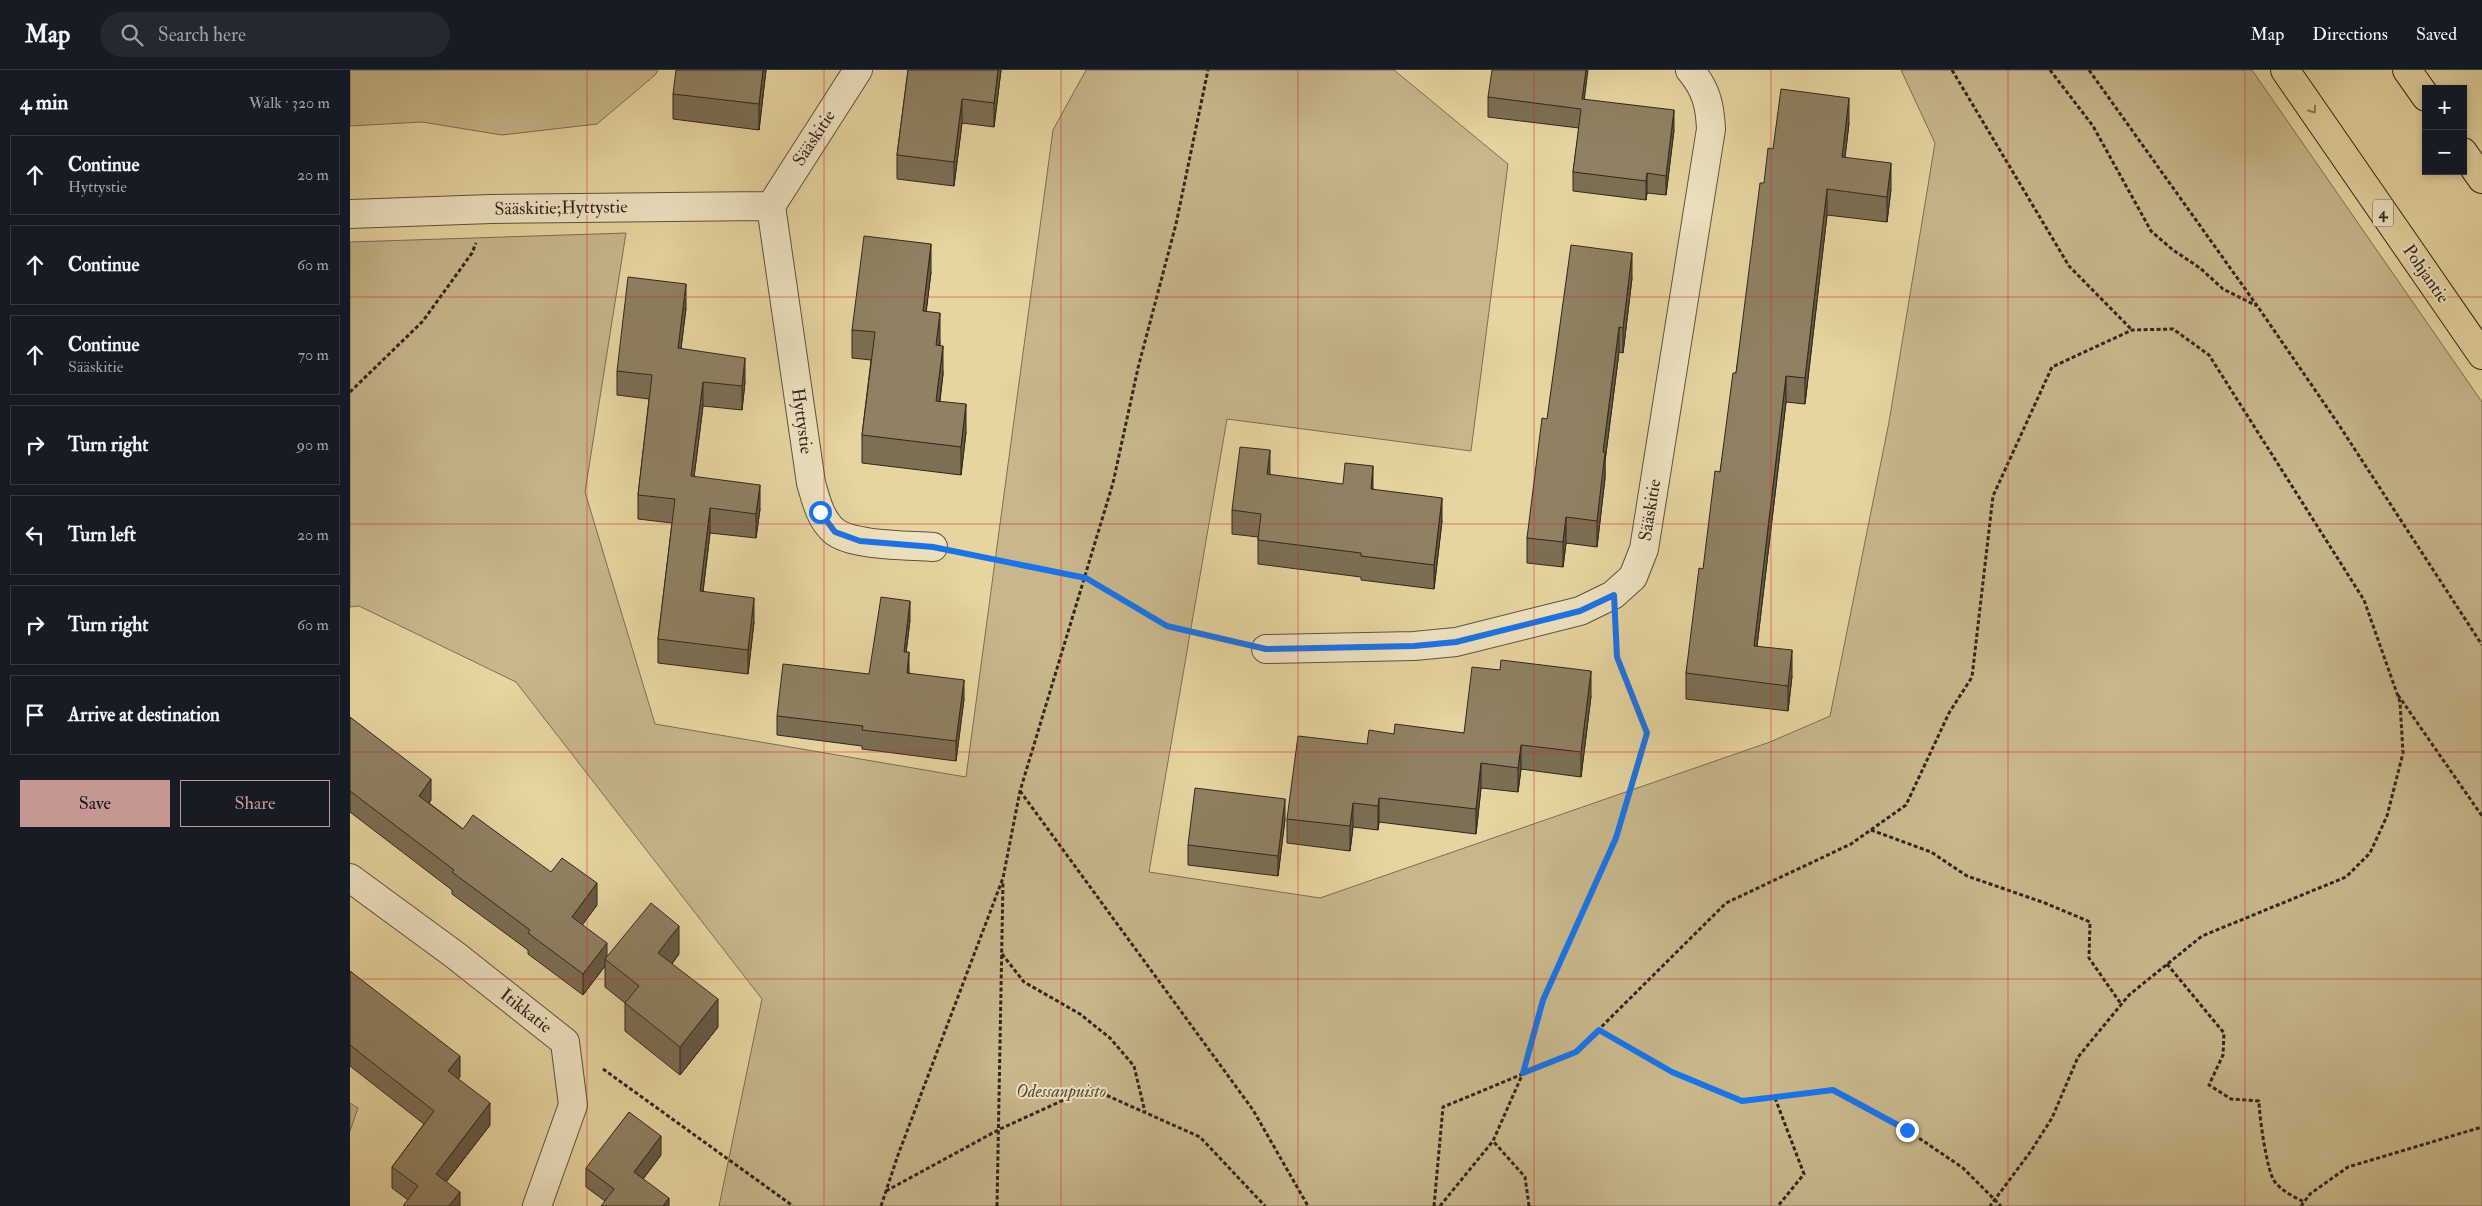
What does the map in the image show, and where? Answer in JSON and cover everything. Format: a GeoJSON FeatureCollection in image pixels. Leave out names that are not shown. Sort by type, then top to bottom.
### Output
{"type":"FeatureCollection","features":[{"type":"Feature","properties":{"kind":"highway","name":"Pohjantie"},"geometry":{"type":"LineString","coordinates":[[2285,70],[2482,356]]}},
{"type":"Feature","properties":{"kind":"highway"},"geometry":{"type":"LineString","coordinates":[[2407,70],[2422,92]]}},
{"type":"Feature","properties":{"kind":"highway"},"geometry":{"type":"LineString","coordinates":[[2467,158],[2482,179]]}},
{"type":"Feature","properties":{"kind":"street","name":"Sääskitie"},"geometry":{"type":"LineString","coordinates":[[771,206],[858,70]]}},
{"type":"Feature","properties":{"kind":"street","name":"Sääskitie"},"geometry":{"type":"LineString","coordinates":[[1266,649],[1414,646],[1456,642],[1580,611],[1614,595],[1633,577],[1644,549],[1710,129],[1710,107],[1702,84],[1690,70]]}},
{"type":"Feature","properties":{"kind":"street","name":"Sääskitie;Hyttystie"},"geometry":{"type":"LineString","coordinates":[[350,214],[491,208],[771,206]]}},
{"type":"Feature","properties":{"kind":"street","name":"Hyttystie"},"geometry":{"type":"LineString","coordinates":[[771,206],[811,483],[820,512],[835,532],[860,541],[933,547]]}},
{"type":"Feature","properties":{"kind":"street","name":"Itikkatie"},"geometry":{"type":"LineString","coordinates":[[350,878],[455,955],[565,1042],[573,1105],[537,1206]]}},
{"type":"Feature","properties":{"kind":"path"},"geometry":{"type":"LineString","coordinates":[[881,1206],[1003,878],[1020,790],[1086,578],[1113,484],[1138,368],[1176,224],[1208,70]]}},
{"type":"Feature","properties":{"kind":"path"},"geometry":{"type":"LineString","coordinates":[[1952,70],[2069,266],[2132,330]]}},
{"type":"Feature","properties":{"kind":"path"},"geometry":{"type":"LineString","coordinates":[[2050,70],[2093,126],[2151,231],[2173,250],[2200,268],[2223,289],[2258,307]]}},
{"type":"Feature","properties":{"kind":"path"},"geometry":{"type":"LineString","coordinates":[[2089,70],[2258,307],[2337,422],[2482,645]]}},
{"type":"Feature","properties":{"kind":"path"},"geometry":{"type":"LineString","coordinates":[[350,392],[423,321],[472,253],[491,208]]}},
{"type":"Feature","properties":{"kind":"path"},"geometry":{"type":"LineString","coordinates":[[1434,1206],[1443,1107],[1576,1052],[1726,903],[1851,844],[1906,805],[1949,713],[1972,677],[1992,496],[2052,367],[2132,330],[2173,329],[2209,355],[2364,600],[2400,702],[2403,753],[2387,816],[2370,854],[2346,877],[2202,936],[2129,995],[2078,1057],[2052,1118],[2031,1151],[1990,1206]]}},
{"type":"Feature","properties":{"kind":"path"},"geometry":{"type":"LineString","coordinates":[[933,547],[1086,578],[1167,626],[1266,649]]}},
{"type":"Feature","properties":{"kind":"path"},"geometry":{"type":"LineString","coordinates":[[1440,1206],[1493,1141],[1523,1073],[1543,1000],[1616,838],[1647,733],[1617,657],[1614,595]]}},
{"type":"Feature","properties":{"kind":"path"},"geometry":{"type":"LineString","coordinates":[[2396,692],[2482,816]]}},
{"type":"Feature","properties":{"kind":"path"},"geometry":{"type":"LineString","coordinates":[[1020,790],[1254,1110],[1308,1206]]}},
{"type":"Feature","properties":{"kind":"path"},"geometry":{"type":"LineString","coordinates":[[1871,830],[1931,852],[1967,876],[2044,903],[2090,922],[2089,958],[2121,1004]]}},
{"type":"Feature","properties":{"kind":"path"},"geometry":{"type":"LineString","coordinates":[[997,1206],[1000,1129],[1003,878]]}},
{"type":"Feature","properties":{"kind":"path"},"geometry":{"type":"LineString","coordinates":[[1002,954],[1024,982],[1080,1014],[1110,1038],[1134,1066],[1145,1112]]}},
{"type":"Feature","properties":{"kind":"path"},"geometry":{"type":"LineString","coordinates":[[2168,964],[2224,1033],[2224,1055],[2210,1085],[2231,1099],[2259,1101],[2258,1118],[2273,1181],[2291,1196],[2304,1202]]}},
{"type":"Feature","properties":{"kind":"path"},"geometry":{"type":"LineString","coordinates":[[1599,1030],[1672,1072],[1742,1101],[1833,1090],[1907,1130],[1963,1168],[2001,1206]]}},
{"type":"Feature","properties":{"kind":"path"},"geometry":{"type":"LineString","coordinates":[[565,1042],[792,1206]]}},
{"type":"Feature","properties":{"kind":"path"},"geometry":{"type":"LineString","coordinates":[[886,1191],[1000,1129],[1090,1088],[1200,1137],[1266,1206]]}},
{"type":"Feature","properties":{"kind":"path"},"geometry":{"type":"LineString","coordinates":[[1775,1098],[1804,1174],[1778,1206]]}},
{"type":"Feature","properties":{"kind":"path"},"geometry":{"type":"LineString","coordinates":[[2300,1206],[2310,1194],[2348,1167],[2482,1127]]}},
{"type":"Feature","properties":{"kind":"path"},"geometry":{"type":"LineString","coordinates":[[1493,1141],[1526,1177],[1529,1206]]}},
{"type":"Feature","properties":{"kind":"green space"},"geometry":{"type":"Polygon","coordinates":[[[350,70],[658,70],[655,75],[597,124],[502,135],[422,122],[350,126],[350,70]]]}},
{"type":"Feature","properties":{"kind":"green space","name":"Odessanpuisto"},"geometry":{"type":"Polygon","coordinates":[[[1086,70],[1394,70],[1508,164],[1471,451],[1227,419],[1149,872],[1320,898],[1770,742],[1830,716],[1889,422],[1935,143],[1901,70],[2252,70],[2482,402],[2482,1206],[719,1206],[762,999],[516,682],[359,606],[350,607],[350,242],[626,233],[585,492],[655,724],[966,777],[1053,130],[1086,70]]]}},
{"type":"Feature","properties":{"kind":"green space"},"geometry":{"type":"Polygon","coordinates":[[[350,1103],[358,1108],[350,1131],[350,1103]]]}},
{"type":"Feature","properties":{"kind":"building"},"geometry":{"type":"Polygon","coordinates":[[[676,70],[763,70],[759,104],[673,94],[676,70]]]}},
{"type":"Feature","properties":{"kind":"building"},"geometry":{"type":"Polygon","coordinates":[[[908,70],[998,70],[994,103],[962,99],[954,162],[897,155],[908,70]]]}},
{"type":"Feature","properties":{"kind":"building"},"geometry":{"type":"Polygon","coordinates":[[[1492,70],[1586,70],[1582,99],[1674,110],[1666,176],[1647,173],[1646,181],[1573,172],[1581,109],[1488,97],[1492,70]]]}},
{"type":"Feature","properties":{"kind":"building"},"geometry":{"type":"Polygon","coordinates":[[[1781,89],[1849,98],[1842,157],[1891,163],[1887,197],[1827,189],[1805,378],[1786,376],[1754,646],[1792,650],[1788,686],[1686,673],[1699,568],[1703,569],[1715,471],[1720,472],[1733,373],[1736,373],[1760,183],[1764,183],[1768,148],[1773,149],[1781,89]]]}},
{"type":"Feature","properties":{"kind":"building"},"geometry":{"type":"Polygon","coordinates":[[[864,236],[931,244],[923,311],[940,313],[936,345],[943,346],[936,401],[966,404],[961,447],[862,435],[875,332],[852,330],[864,236]]]}},
{"type":"Feature","properties":{"kind":"building"},"geometry":{"type":"Polygon","coordinates":[[[1571,245],[1632,253],[1623,328],[1619,327],[1603,452],[1605,452],[1597,521],[1566,517],[1563,542],[1527,538],[1542,418],[1547,419],[1571,245]]]}},
{"type":"Feature","properties":{"kind":"building"},"geometry":{"type":"Polygon","coordinates":[[[628,277],[686,284],[678,348],[745,358],[742,386],[703,382],[691,476],[760,485],[756,514],[710,508],[700,591],[754,598],[748,650],[658,639],[675,499],[638,495],[652,375],[617,371],[628,277]]]}},
{"type":"Feature","properties":{"kind":"building"},"geometry":{"type":"Polygon","coordinates":[[[1240,447],[1270,450],[1267,474],[1343,484],[1345,463],[1373,466],[1371,489],[1442,498],[1434,565],[1361,556],[1361,553],[1258,540],[1261,514],[1232,510],[1240,447]]]}},
{"type":"Feature","properties":{"kind":"building"},"geometry":{"type":"Polygon","coordinates":[[[881,597],[910,601],[904,652],[909,652],[907,673],[964,680],[956,741],[862,730],[863,726],[777,716],[783,664],[869,674],[881,597]]]}},
{"type":"Feature","properties":{"kind":"building"},"geometry":{"type":"Polygon","coordinates":[[[1501,660],[1591,671],[1581,752],[1521,745],[1518,768],[1481,763],[1476,809],[1379,798],[1378,806],[1353,803],[1350,826],[1287,819],[1298,736],[1367,744],[1369,730],[1394,734],[1395,724],[1464,733],[1472,667],[1500,670],[1501,660]]]}},
{"type":"Feature","properties":{"kind":"building"},"geometry":{"type":"Polygon","coordinates":[[[350,717],[431,779],[419,796],[463,829],[473,815],[551,872],[562,858],[597,883],[572,917],[607,943],[583,974],[528,933],[530,930],[452,872],[454,870],[350,791],[350,717]]]}},
{"type":"Feature","properties":{"kind":"building"},"geometry":{"type":"Polygon","coordinates":[[[1195,788],[1285,799],[1278,856],[1188,845],[1195,788]]]}},
{"type":"Feature","properties":{"kind":"building"},"geometry":{"type":"Polygon","coordinates":[[[651,903],[679,926],[658,953],[718,999],[680,1047],[625,1003],[639,986],[605,959],[651,903]]]}},
{"type":"Feature","properties":{"kind":"building"},"geometry":{"type":"Polygon","coordinates":[[[350,971],[460,1056],[448,1071],[490,1103],[436,1174],[460,1192],[449,1206],[403,1206],[418,1186],[392,1167],[434,1111],[350,1045],[350,971]]]}},
{"type":"Feature","properties":{"kind":"building"},"geometry":{"type":"Polygon","coordinates":[[[629,1112],[661,1136],[634,1172],[669,1198],[663,1206],[601,1206],[614,1189],[586,1168],[629,1112]]]}},
{"type":"Feature","properties":{"kind":"route"},"geometry":{"type":"LineString","coordinates":[[820,512],[835,532],[860,541],[933,547],[1086,578],[1167,626],[1266,649],[1414,646],[1456,642],[1580,611],[1614,595],[1617,657],[1647,733],[1616,838],[1543,1000],[1523,1073],[1576,1052],[1599,1030],[1672,1072],[1742,1101],[1784,1098],[1833,1090],[1907,1130]]}}]}
